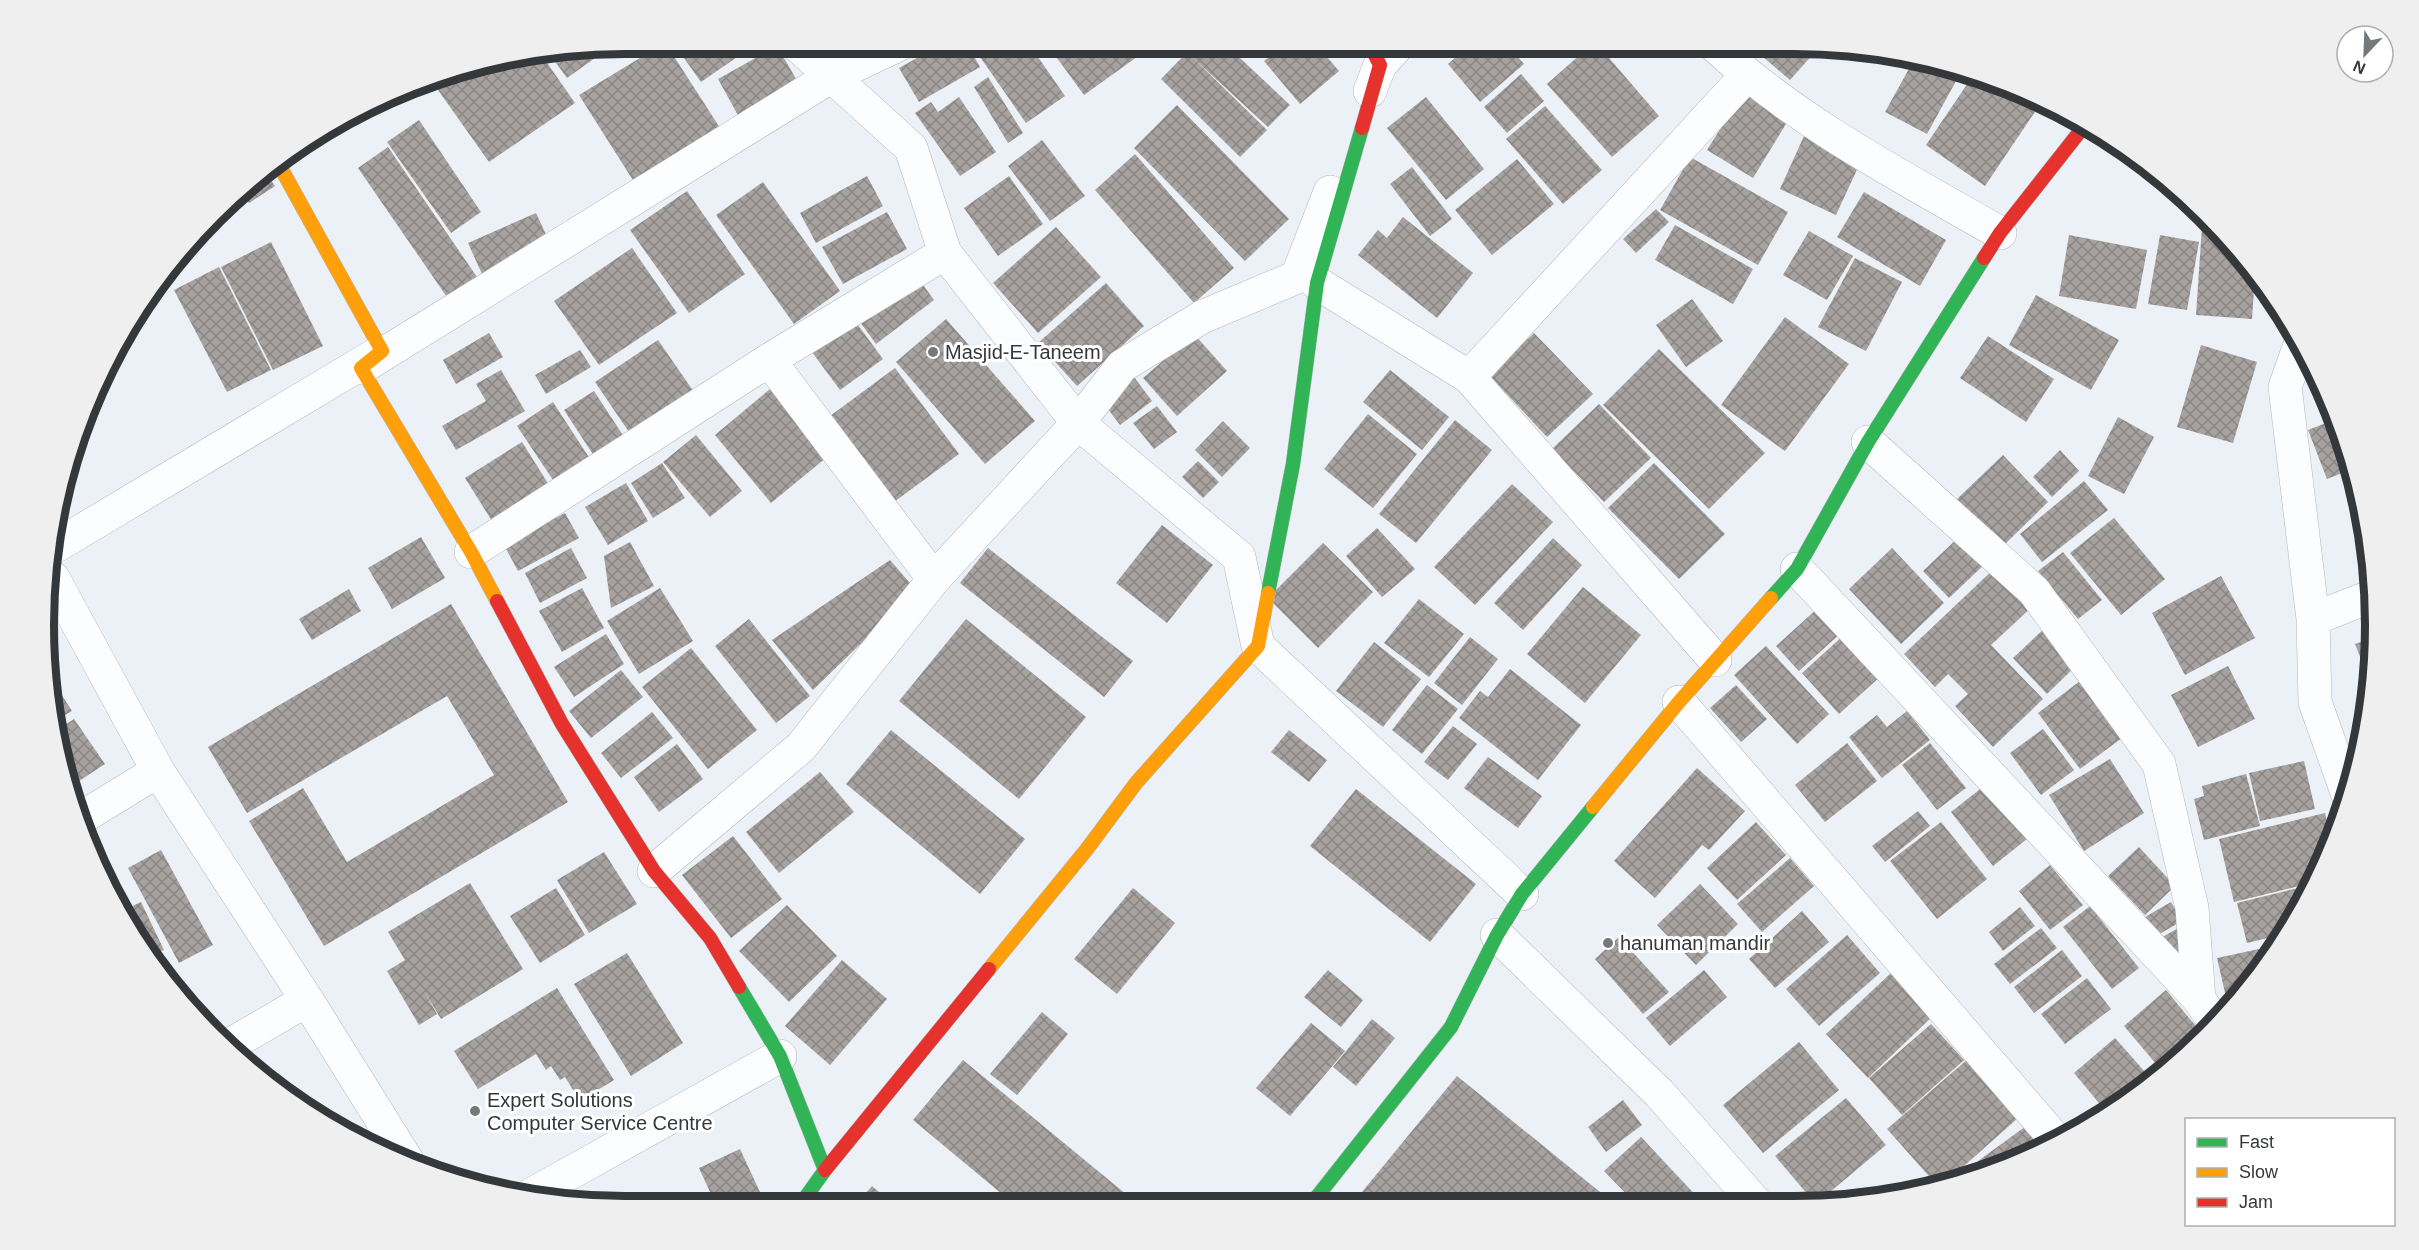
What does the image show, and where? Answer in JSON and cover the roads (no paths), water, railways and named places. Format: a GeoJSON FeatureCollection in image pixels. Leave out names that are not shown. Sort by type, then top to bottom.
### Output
{"type":"FeatureCollection","features":[{"type":"Feature","properties":{"kind":"street"},"geometry":{"type":"LineString","coordinates":[[806,54],[911,148],[945,253],[1078,423],[1239,557],[1258,646],[1522,894]]}},
{"type":"Feature","properties":{"kind":"street"},"geometry":{"type":"LineString","coordinates":[[60,544],[372,359],[830,77],[879,54]]}},
{"type":"Feature","properties":{"kind":"street"},"geometry":{"type":"LineString","coordinates":[[806,1196],[825,1170],[1079,858],[1136,783],[1258,646],[1293,464],[1317,283],[1382,54]]}},
{"type":"Feature","properties":{"kind":"street"},"geometry":{"type":"LineString","coordinates":[[654,871],[801,747],[934,579],[1078,423],[1122,366],[1202,316],[1297,277],[1382,54]]}},
{"type":"Feature","properties":{"kind":"street"},"geometry":{"type":"LineString","coordinates":[[1724,54],[1747,75],[1854,149],[2000,233]]}},
{"type":"Feature","properties":{"kind":"street"},"geometry":{"type":"LineString","coordinates":[[1469,377],[1747,75]]}},
{"type":"Feature","properties":{"kind":"street"},"geometry":{"type":"LineString","coordinates":[[1318,1196],[1451,1027],[1497,935],[1522,894],[1679,702],[1797,569],[1868,442],[2000,233],[2081,130]]}},
{"type":"Feature","properties":{"kind":"street"},"geometry":{"type":"LineString","coordinates":[[281,169],[372,359],[562,724],[654,871],[710,938],[780,1056],[825,1170]]}},
{"type":"Feature","properties":{"kind":"street"},"geometry":{"type":"LineString","coordinates":[[471,552],[769,360],[945,253]]}},
{"type":"Feature","properties":{"kind":"street"},"geometry":{"type":"LineString","coordinates":[[1317,283],[1469,377],[1715,660]]}},
{"type":"Feature","properties":{"kind":"street"},"geometry":{"type":"LineString","coordinates":[[2297,354],[2285,387],[2313,619],[2315,702],[2343,782]]}},
{"type":"Feature","properties":{"kind":"street"},"geometry":{"type":"LineString","coordinates":[[769,360],[934,579]]}},
{"type":"Feature","properties":{"kind":"street"},"geometry":{"type":"LineString","coordinates":[[2285,387],[2309,379]]}},
{"type":"Feature","properties":{"kind":"street"},"geometry":{"type":"LineString","coordinates":[[1868,442],[2034,591],[2159,764],[2192,908],[2207,1011]]}},
{"type":"Feature","properties":{"kind":"street"},"geometry":{"type":"LineString","coordinates":[[1797,569],[2207,1011]]}},
{"type":"Feature","properties":{"kind":"street"},"geometry":{"type":"LineString","coordinates":[[56,583],[158,771],[307,1000],[401,1151]]}},
{"type":"Feature","properties":{"kind":"street"},"geometry":{"type":"LineString","coordinates":[[2313,619],[2364,599]]}},
{"type":"Feature","properties":{"kind":"street"},"geometry":{"type":"LineString","coordinates":[[1679,702],[2052,1135]]}},
{"type":"Feature","properties":{"kind":"street"},"geometry":{"type":"LineString","coordinates":[[86,815],[158,771]]}},
{"type":"Feature","properties":{"kind":"street"},"geometry":{"type":"LineString","coordinates":[[1497,935],[1659,1093],[1750,1196]]}},
{"type":"Feature","properties":{"kind":"street"},"geometry":{"type":"LineString","coordinates":[[235,1042],[307,1000]]}},
{"type":"Feature","properties":{"kind":"street"},"geometry":{"type":"LineString","coordinates":[[541,1189],[780,1056]]}},
{"type":"Feature","properties":{"kind":"place","name":"Masjid-E-Taneem"},"geometry":{"type":"Point","coordinates":[933,352]}},
{"type":"Feature","properties":{"kind":"place","name":"hanuman mandir"},"geometry":{"type":"Point","coordinates":[1608,943]}},
{"type":"Feature","properties":{"kind":"place","name":"Expert Solutions Computer Service Centre"},"geometry":{"type":"Point","coordinates":[475,1111]}}]}
